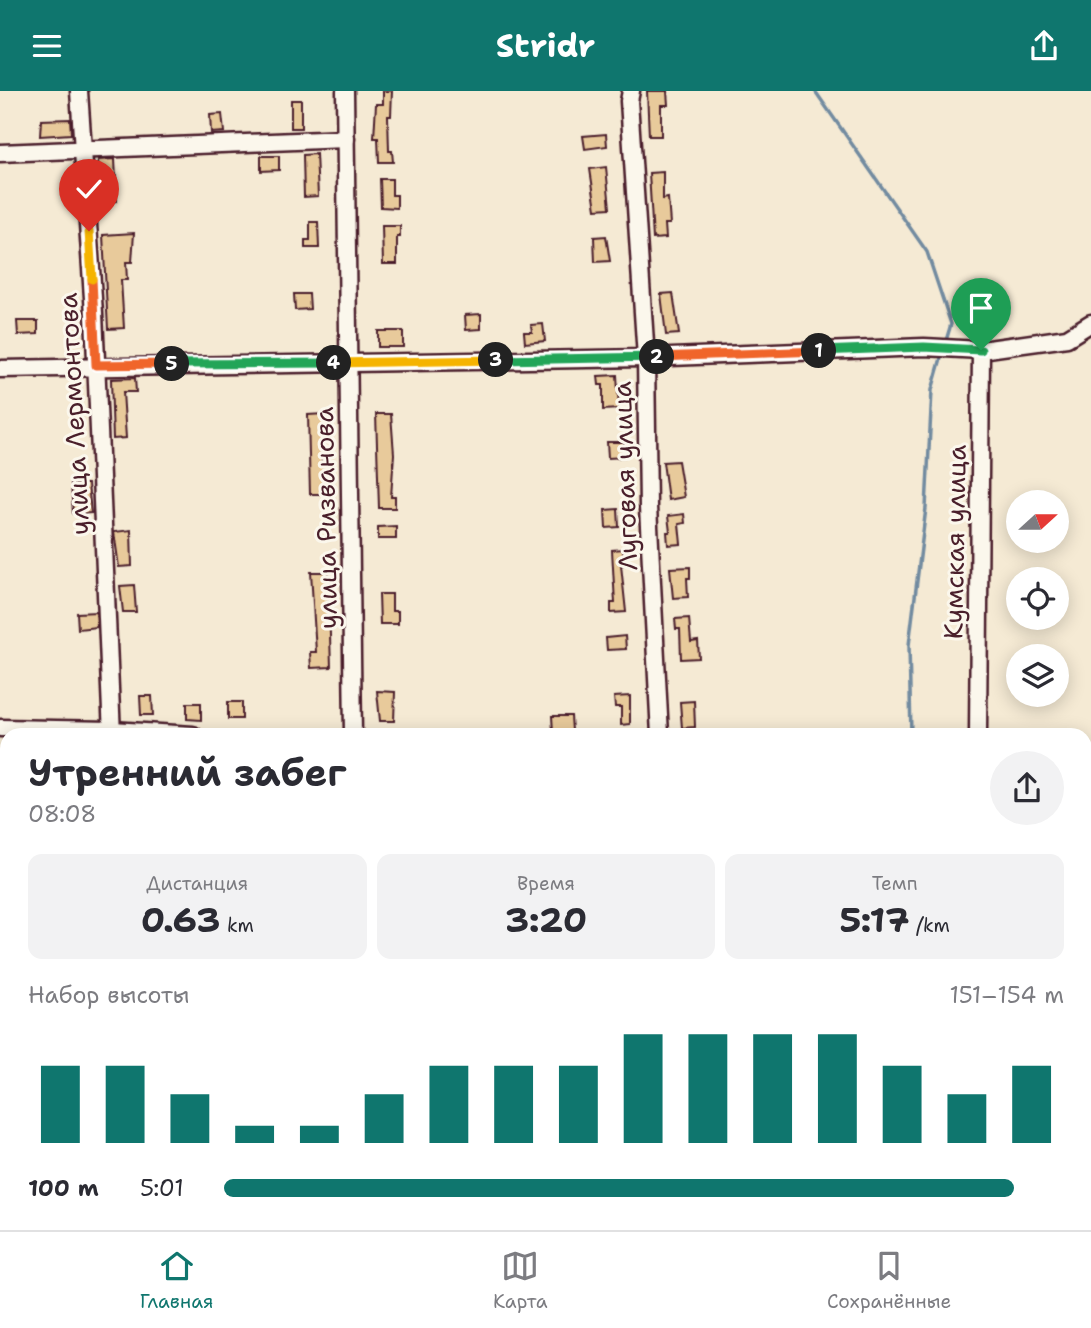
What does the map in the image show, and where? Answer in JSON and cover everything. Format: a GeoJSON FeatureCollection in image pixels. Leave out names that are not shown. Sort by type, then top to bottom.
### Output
{"type":"FeatureCollection","features":[{"type":"Feature","properties":{"kind":"street","name":"улица Лермонтова"},"geometry":{"type":"LineString","coordinates":[[79,91],[96,365],[112,728]]}},
{"type":"Feature","properties":{"kind":"street","name":"улица Ризванова"},"geometry":{"type":"LineString","coordinates":[[345,91],[353,728]]}},
{"type":"Feature","properties":{"kind":"street","name":"Луговая улица"},"geometry":{"type":"LineString","coordinates":[[631,91],[629,101],[646,358],[648,506],[660,728]]}},
{"type":"Feature","properties":{"kind":"street"},"geometry":{"type":"LineString","coordinates":[[0,153],[346,139]]}},
{"type":"Feature","properties":{"kind":"street"},"geometry":{"type":"LineString","coordinates":[[0,369],[96,365],[646,358],[924,347],[981,350],[1067,338],[1091,323]]}},
{"type":"Feature","properties":{"kind":"street","name":"Кумская улица"},"geometry":{"type":"LineString","coordinates":[[978,728],[981,350]]}},
{"type":"Feature","properties":{"kind":"building"},"geometry":{"type":"Polygon","coordinates":[[[383,91],[392,91],[391,116],[388,116],[389,151],[392,151],[393,162],[379,162],[378,138],[374,138],[376,104],[383,104],[383,91]]]}},
{"type":"Feature","properties":{"kind":"building"},"geometry":{"type":"Polygon","coordinates":[[[647,91],[667,91],[668,105],[661,105],[661,136],[649,136],[647,91]]]}},
{"type":"Feature","properties":{"kind":"building"},"geometry":{"type":"Polygon","coordinates":[[[291,100],[301,100],[301,128],[291,128],[291,100]]]}},
{"type":"Feature","properties":{"kind":"building"},"geometry":{"type":"Polygon","coordinates":[[[222,114],[224,132],[211,133],[210,115],[222,114]]]}},
{"type":"Feature","properties":{"kind":"building"},"geometry":{"type":"Polygon","coordinates":[[[70,119],[71,134],[40,136],[41,120],[70,119]]]}},
{"type":"Feature","properties":{"kind":"building"},"geometry":{"type":"Polygon","coordinates":[[[606,134],[607,146],[585,149],[583,136],[606,134]]]}},
{"type":"Feature","properties":{"kind":"building"},"geometry":{"type":"Polygon","coordinates":[[[316,154],[318,196],[304,197],[303,155],[316,154]]]}},
{"type":"Feature","properties":{"kind":"building"},"geometry":{"type":"Polygon","coordinates":[[[261,156],[279,156],[279,170],[261,171],[261,156]]]}},
{"type":"Feature","properties":{"kind":"building"},"geometry":{"type":"Polygon","coordinates":[[[115,159],[117,201],[101,203],[98,160],[115,159]]]}},
{"type":"Feature","properties":{"kind":"building"},"geometry":{"type":"Polygon","coordinates":[[[606,167],[610,208],[596,209],[590,169],[606,167]]]}},
{"type":"Feature","properties":{"kind":"building"},"geometry":{"type":"Polygon","coordinates":[[[663,172],[663,199],[668,198],[670,224],[665,224],[666,238],[653,239],[649,173],[663,172]]]}},
{"type":"Feature","properties":{"kind":"building"},"geometry":{"type":"Polygon","coordinates":[[[380,179],[392,179],[392,195],[397,195],[397,208],[381,207],[380,179]]]}},
{"type":"Feature","properties":{"kind":"building"},"geometry":{"type":"Polygon","coordinates":[[[310,222],[318,222],[319,248],[305,248],[305,240],[310,240],[310,222]]]}},
{"type":"Feature","properties":{"kind":"building"},"geometry":{"type":"Polygon","coordinates":[[[382,226],[400,226],[400,237],[397,237],[397,264],[383,264],[382,226]]]}},
{"type":"Feature","properties":{"kind":"building"},"geometry":{"type":"Polygon","coordinates":[[[134,233],[132,262],[126,262],[127,280],[121,280],[124,328],[108,329],[103,235],[134,233]]]}},
{"type":"Feature","properties":{"kind":"building"},"geometry":{"type":"Polygon","coordinates":[[[606,236],[610,261],[595,262],[594,237],[606,236]]]}},
{"type":"Feature","properties":{"kind":"building"},"geometry":{"type":"Polygon","coordinates":[[[673,293],[679,334],[666,335],[661,294],[673,293]]]}},
{"type":"Feature","properties":{"kind":"building"},"geometry":{"type":"Polygon","coordinates":[[[294,294],[309,294],[310,309],[295,310],[294,294]]]}},
{"type":"Feature","properties":{"kind":"building"},"geometry":{"type":"Polygon","coordinates":[[[481,314],[481,329],[466,330],[465,315],[481,314]]]}},
{"type":"Feature","properties":{"kind":"building"},"geometry":{"type":"Polygon","coordinates":[[[17,321],[38,321],[38,334],[18,335],[17,321]]]}},
{"type":"Feature","properties":{"kind":"building"},"geometry":{"type":"Polygon","coordinates":[[[543,324],[545,341],[525,343],[524,332],[532,332],[531,325],[543,324]]]}},
{"type":"Feature","properties":{"kind":"building"},"geometry":{"type":"Polygon","coordinates":[[[378,331],[403,331],[403,347],[378,347],[378,331]]]}},
{"type":"Feature","properties":{"kind":"building"},"geometry":{"type":"Polygon","coordinates":[[[617,375],[619,409],[603,410],[603,385],[599,385],[598,376],[617,375]]]}},
{"type":"Feature","properties":{"kind":"building"},"geometry":{"type":"Polygon","coordinates":[[[135,378],[136,392],[123,392],[126,438],[113,439],[111,379],[135,378]]]}},
{"type":"Feature","properties":{"kind":"building"},"geometry":{"type":"Polygon","coordinates":[[[324,414],[324,443],[321,443],[322,463],[326,463],[326,494],[310,494],[308,415],[324,414]]]}},
{"type":"Feature","properties":{"kind":"building"},"geometry":{"type":"Polygon","coordinates":[[[376,414],[391,414],[394,454],[391,497],[395,497],[395,508],[379,508],[376,414]]]}},
{"type":"Feature","properties":{"kind":"building"},"geometry":{"type":"Polygon","coordinates":[[[607,442],[624,442],[625,457],[608,458],[607,442]]]}},
{"type":"Feature","properties":{"kind":"building"},"geometry":{"type":"Polygon","coordinates":[[[678,461],[684,497],[668,500],[663,462],[678,461]]]}},
{"type":"Feature","properties":{"kind":"building"},"geometry":{"type":"Polygon","coordinates":[[[71,484],[88,484],[91,513],[73,514],[71,484]]]}},
{"type":"Feature","properties":{"kind":"building"},"geometry":{"type":"Polygon","coordinates":[[[618,509],[619,527],[606,528],[605,510],[618,509]]]}},
{"type":"Feature","properties":{"kind":"building"},"geometry":{"type":"Polygon","coordinates":[[[684,514],[685,523],[679,524],[681,544],[668,545],[668,516],[684,514]]]}},
{"type":"Feature","properties":{"kind":"building"},"geometry":{"type":"Polygon","coordinates":[[[396,526],[396,539],[378,539],[378,527],[396,526]]]}},
{"type":"Feature","properties":{"kind":"building"},"geometry":{"type":"Polygon","coordinates":[[[131,530],[132,566],[119,567],[114,532],[131,530]]]}},
{"type":"Feature","properties":{"kind":"building"},"geometry":{"type":"Polygon","coordinates":[[[623,549],[624,565],[621,565],[626,612],[611,613],[611,603],[615,603],[612,550],[623,549]]]}},
{"type":"Feature","properties":{"kind":"building"},"geometry":{"type":"Polygon","coordinates":[[[690,567],[690,578],[687,578],[688,597],[673,598],[670,568],[690,567]]]}},
{"type":"Feature","properties":{"kind":"building"},"geometry":{"type":"Polygon","coordinates":[[[311,572],[328,572],[331,667],[311,668],[310,652],[316,652],[311,572]]]}},
{"type":"Feature","properties":{"kind":"building"},"geometry":{"type":"Polygon","coordinates":[[[134,585],[136,612],[123,612],[120,586],[134,585]]]}},
{"type":"Feature","properties":{"kind":"building"},"geometry":{"type":"Polygon","coordinates":[[[379,594],[392,594],[392,611],[398,611],[398,624],[380,624],[379,594]]]}},
{"type":"Feature","properties":{"kind":"building"},"geometry":{"type":"Polygon","coordinates":[[[96,612],[97,627],[78,629],[77,613],[96,612]]]}},
{"type":"Feature","properties":{"kind":"building"},"geometry":{"type":"Polygon","coordinates":[[[689,618],[691,642],[698,641],[699,658],[681,659],[680,629],[676,629],[675,619],[689,618]]]}},
{"type":"Feature","properties":{"kind":"building"},"geometry":{"type":"Polygon","coordinates":[[[625,636],[626,649],[607,650],[606,638],[625,636]]]}},
{"type":"Feature","properties":{"kind":"building"},"geometry":{"type":"Polygon","coordinates":[[[377,691],[395,692],[394,721],[380,721],[377,691]]]}},
{"type":"Feature","properties":{"kind":"building"},"geometry":{"type":"Polygon","coordinates":[[[140,696],[152,696],[153,715],[141,715],[140,696]]]}},
{"type":"Feature","properties":{"kind":"building"},"geometry":{"type":"Polygon","coordinates":[[[630,696],[630,724],[621,725],[621,707],[615,707],[614,697],[630,696]]]}},
{"type":"Feature","properties":{"kind":"building"},"geometry":{"type":"Polygon","coordinates":[[[694,701],[695,727],[682,728],[680,702],[694,701]]]}},
{"type":"Feature","properties":{"kind":"building"},"geometry":{"type":"Polygon","coordinates":[[[228,702],[242,702],[242,719],[228,719],[228,702]]]}},
{"type":"Feature","properties":{"kind":"building"},"geometry":{"type":"Polygon","coordinates":[[[187,703],[201,703],[201,720],[187,719],[187,703]]]}},
{"type":"Feature","properties":{"kind":"building"},"geometry":{"type":"Polygon","coordinates":[[[552,716],[571,716],[572,728],[553,728],[552,716]]]}},
{"type":"Feature","properties":{"kind":"waterway"},"geometry":{"type":"LineString","coordinates":[[815,91],[927,252],[951,324],[945,344]]}},
{"type":"Feature","properties":{"kind":"waterway"},"geometry":{"type":"LineString","coordinates":[[911,728],[909,645],[926,508],[932,390],[943,351]]}},
{"type":"Feature","properties":{"kind":"route"},"geometry":{"type":"LineString","coordinates":[[89,231],[96,365],[646,358],[924,347],[981,350]]}}]}
